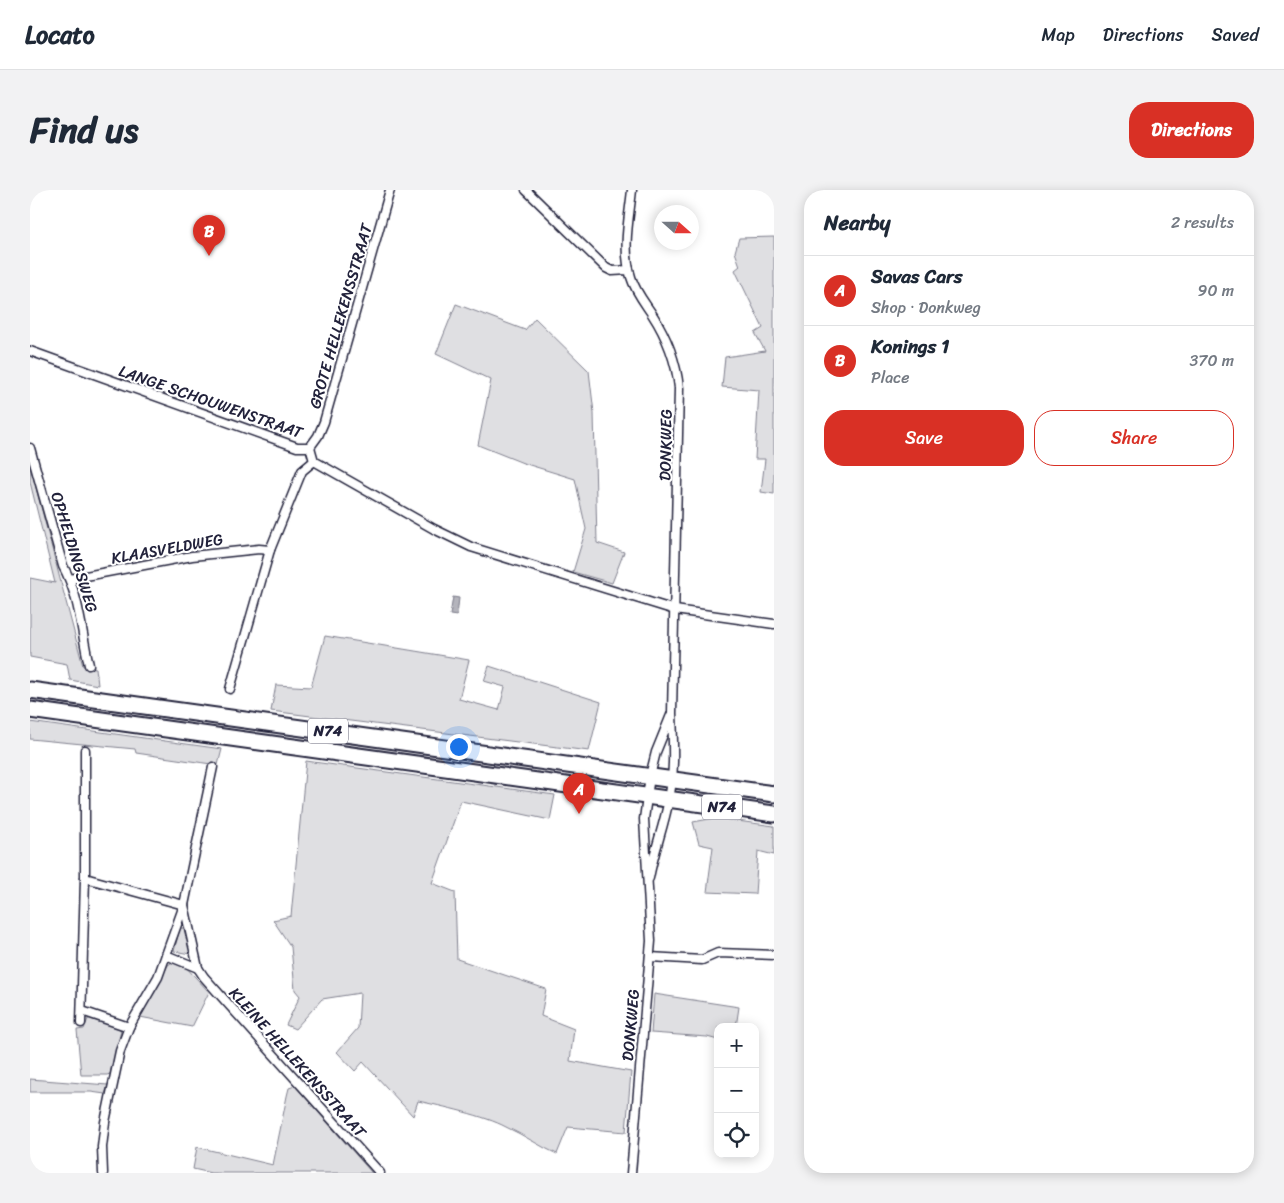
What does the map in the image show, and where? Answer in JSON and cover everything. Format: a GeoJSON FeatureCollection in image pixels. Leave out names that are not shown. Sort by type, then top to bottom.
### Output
{"type":"FeatureCollection","features":[{"type":"Feature","properties":{"kind":"highway","name":"N74"},"geometry":{"type":"LineString","coordinates":[[30,690],[774,794]]}},
{"type":"Feature","properties":{"kind":"highway","name":"N74"},"geometry":{"type":"LineString","coordinates":[[30,710],[774,814]]}},
{"type":"Feature","properties":{"kind":"street","name":"GROTE HELLEKENSSTRAAT"},"geometry":{"type":"LineString","coordinates":[[310,447],[318,436],[324,422],[390,190]]}},
{"type":"Feature","properties":{"kind":"street"},"geometry":{"type":"LineString","coordinates":[[526,190],[606,268],[612,271],[629,270]]}},
{"type":"Feature","properties":{"kind":"street","name":"DONKWEG"},"geometry":{"type":"LineString","coordinates":[[632,190],[626,248],[629,270],[638,294],[668,343],[678,375],[672,779],[669,799],[654,850],[649,878]]}},
{"type":"Feature","properties":{"kind":"street","name":"LANGE SCHOUWENSTRAAT"},"geometry":{"type":"LineString","coordinates":[[30,351],[297,447],[310,447],[314,461]]}},
{"type":"Feature","properties":{"kind":"street","name":"OPHELDINGSWEG"},"geometry":{"type":"LineString","coordinates":[[30,448],[63,566],[70,579],[79,605],[89,665]]}},
{"type":"Feature","properties":{"kind":"street"},"geometry":{"type":"LineString","coordinates":[[230,688],[270,550],[302,471],[314,461],[434,529],[471,547],[675,610],[774,624]]}},
{"type":"Feature","properties":{"kind":"street","name":"KLAASVELDWEG"},"geometry":{"type":"LineString","coordinates":[[70,579],[192,556],[259,549],[270,550]]}},
{"type":"Feature","properties":{"kind":"street","name":"DONKWEG"},"geometry":{"type":"LineString","coordinates":[[631,1173],[650,957],[649,878],[643,833],[646,796],[656,752],[672,713]]}},
{"type":"Feature","properties":{"kind":"street"},"geometry":{"type":"LineString","coordinates":[[81,1023],[85,878],[85,750]]}},
{"type":"Feature","properties":{"kind":"street","name":"KLEINE HELLEKENSSTRAAT"},"geometry":{"type":"LineString","coordinates":[[103,1173],[102,1147],[105,1122],[120,1051],[129,1027],[146,1000],[166,955],[184,905],[213,767]]}},
{"type":"Feature","properties":{"kind":"street"},"geometry":{"type":"LineString","coordinates":[[85,878],[184,905]]}},
{"type":"Feature","properties":{"kind":"street","name":"KLEINE HELLEKENSSTRAAT"},"geometry":{"type":"LineString","coordinates":[[184,905],[198,968],[210,985],[380,1173]]}},
{"type":"Feature","properties":{"kind":"street"},"geometry":{"type":"LineString","coordinates":[[650,957],[702,960],[718,953],[774,955]]}},
{"type":"Feature","properties":{"kind":"street"},"geometry":{"type":"LineString","coordinates":[[166,955],[198,968]]}},
{"type":"Feature","properties":{"kind":"street"},"geometry":{"type":"LineString","coordinates":[[82,1011],[129,1027]]}},
{"type":"Feature","properties":{"kind":"shaded area"},"geometry":{"type":"Polygon","coordinates":[[[774,237],[774,494],[761,492],[765,459],[755,459],[759,390],[722,387],[725,357],[765,351],[755,333],[763,328],[735,270],[740,266],[735,252],[739,238],[774,237]]]}},
{"type":"Feature","properties":{"kind":"shaded area"},"geometry":{"type":"Polygon","coordinates":[[[456,304],[525,330],[535,318],[589,371],[594,413],[597,543],[624,552],[612,583],[573,572],[586,529],[575,479],[523,463],[478,445],[491,380],[436,354],[456,304]]]}},
{"type":"Feature","properties":{"kind":"shaded area"},"geometry":{"type":"Polygon","coordinates":[[[30,465],[83,666],[96,668],[98,685],[70,680],[67,664],[30,657],[30,578],[55,583],[30,482],[30,465]]]}},
{"type":"Feature","properties":{"kind":"shaded area"},"geometry":{"type":"Polygon","coordinates":[[[453,597],[459,598],[457,616],[450,615],[453,597]]]}},
{"type":"Feature","properties":{"kind":"shaded area"},"geometry":{"type":"Polygon","coordinates":[[[325,636],[469,660],[459,699],[499,710],[505,687],[484,681],[489,666],[601,702],[589,751],[271,711],[276,685],[311,687],[325,636]]]}},
{"type":"Feature","properties":{"kind":"shaded area"},"geometry":{"type":"Polygon","coordinates":[[[30,722],[222,749],[218,765],[136,753],[135,749],[30,739],[30,722]]]}},
{"type":"Feature","properties":{"kind":"shaded area"},"geometry":{"type":"Polygon","coordinates":[[[306,761],[555,795],[550,820],[461,801],[432,883],[455,892],[457,959],[546,989],[541,1016],[574,1029],[570,1061],[631,1072],[626,1132],[568,1127],[557,1154],[497,1123],[463,1112],[418,1101],[413,1116],[363,1062],[355,1071],[337,1052],[358,1028],[360,993],[322,999],[295,1029],[286,1025],[300,996],[295,990],[291,947],[273,920],[291,916],[306,761]]]}},
{"type":"Feature","properties":{"kind":"shaded area"},"geometry":{"type":"Polygon","coordinates":[[[715,818],[774,826],[774,855],[758,851],[755,894],[707,892],[713,847],[699,844],[693,822],[715,818]]]}},
{"type":"Feature","properties":{"kind":"shaded area"},"geometry":{"type":"Polygon","coordinates":[[[180,928],[184,928],[191,949],[190,954],[174,951],[180,928]]]}},
{"type":"Feature","properties":{"kind":"shaded area"},"geometry":{"type":"Polygon","coordinates":[[[174,961],[183,964],[209,992],[192,1027],[140,1017],[168,965],[174,961]]]}},
{"type":"Feature","properties":{"kind":"shaded area"},"geometry":{"type":"Polygon","coordinates":[[[654,994],[739,1007],[737,1023],[714,1023],[714,1039],[651,1033],[654,994]]]}},
{"type":"Feature","properties":{"kind":"shaded area"},"geometry":{"type":"Polygon","coordinates":[[[92,1018],[119,1028],[121,1031],[110,1074],[107,1075],[81,1075],[77,1030],[84,1029],[88,1019],[92,1018]]]}},
{"type":"Feature","properties":{"kind":"shaded area"},"geometry":{"type":"Polygon","coordinates":[[[30,1079],[108,1085],[105,1094],[91,1092],[30,1092],[30,1079]]]}},
{"type":"Feature","properties":{"kind":"shaded area"},"geometry":{"type":"Polygon","coordinates":[[[295,1086],[372,1173],[211,1173],[193,1169],[197,1147],[273,1165],[289,1088],[295,1086]]]}},
{"type":"Feature","properties":{"kind":"place","name":"Konings 1"},"geometry":{"type":"Point","coordinates":[209,256]}},
{"type":"Feature","properties":{"kind":"place","name":"Savas Cars"},"geometry":{"type":"Point","coordinates":[579,814]}}]}
